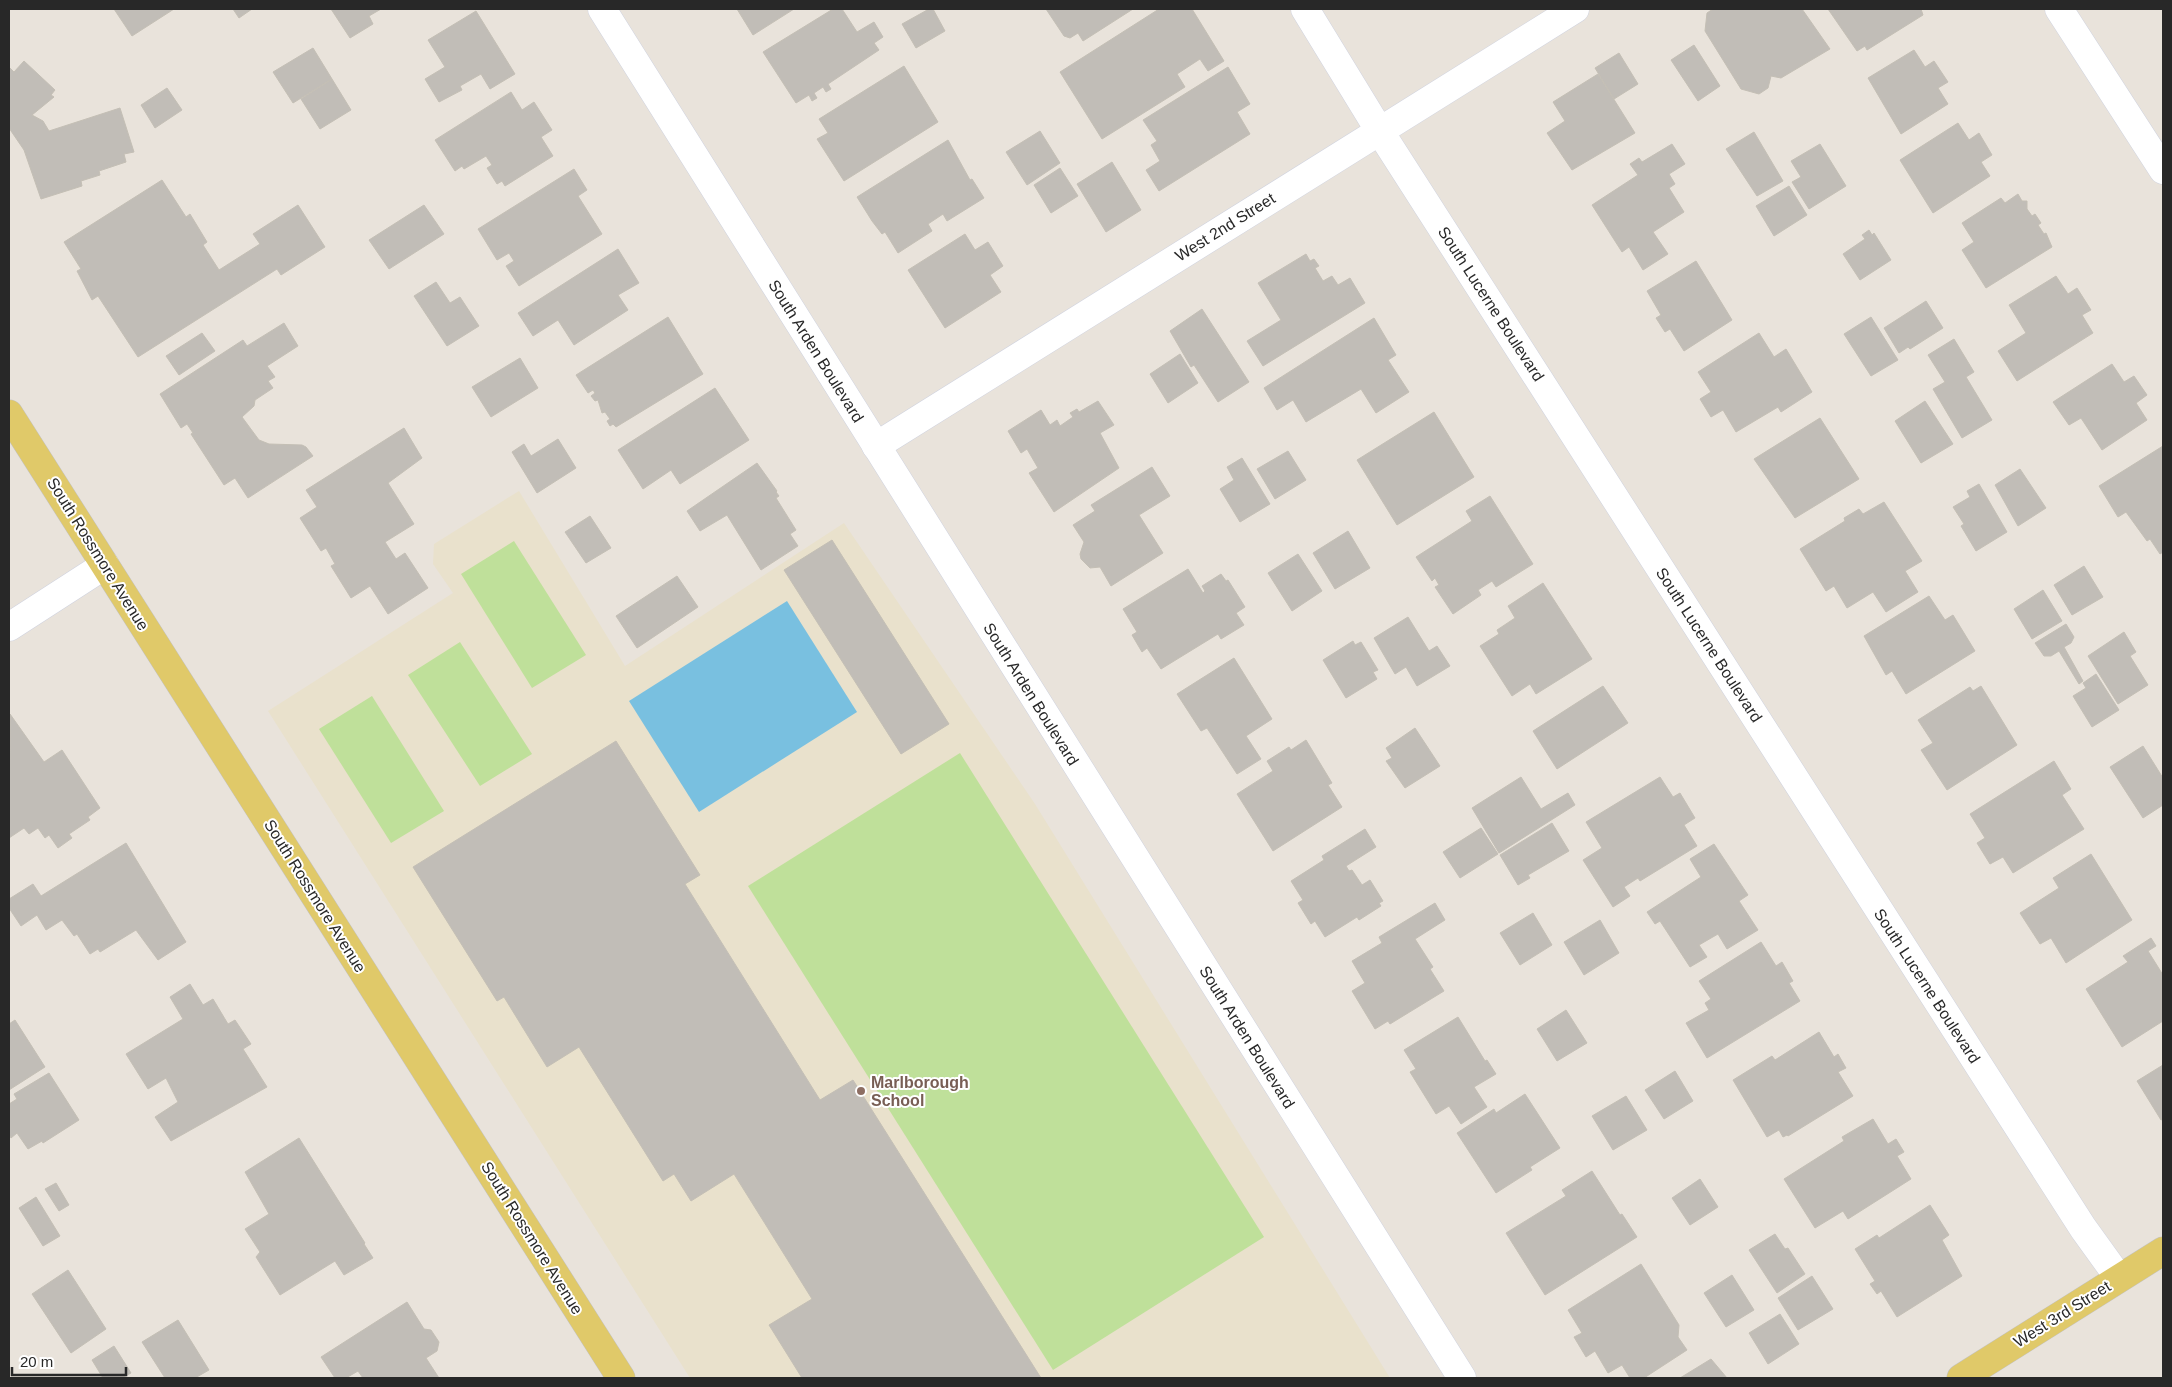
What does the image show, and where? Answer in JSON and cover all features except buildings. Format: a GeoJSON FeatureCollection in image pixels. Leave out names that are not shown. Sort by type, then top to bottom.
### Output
{"type":"FeatureCollection","features":[{"type":"Feature","properties":{"kind":"main road","name":"South Rossmore Avenue"},"geometry":{"type":"LineString","coordinates":[[9,414],[621,1378]]}},
{"type":"Feature","properties":{"kind":"main road","name":"West 3rd Street"},"geometry":{"type":"LineString","coordinates":[[1961,1378],[2163,1251]]}},
{"type":"Feature","properties":{"kind":"street","name":"South Arden Boulevard"},"geometry":{"type":"LineString","coordinates":[[602,9],[1462,1378]]}},
{"type":"Feature","properties":{"kind":"street","name":"South Lucerne Boulevard"},"geometry":{"type":"LineString","coordinates":[[1305,9],[1379,130],[2083,1228],[2120,1278]]}},
{"type":"Feature","properties":{"kind":"street","name":"West 2nd Street"},"geometry":{"type":"LineString","coordinates":[[876,446],[1575,9]]}},
{"type":"Feature","properties":{"kind":"street"},"geometry":{"type":"LineString","coordinates":[[2059,9],[2163,170]]}},
{"type":"Feature","properties":{"kind":"street"},"geometry":{"type":"LineString","coordinates":[[9,627],[106,565]]}},
{"type":"Feature","properties":{"kind":"shaded area","name":"Marlborough School"},"geometry":{"type":"Polygon","coordinates":[[[519,491],[625,666],[844,523],[1035,804],[1390,1378],[690,1378],[268,711],[453,593],[433,564],[434,544],[519,491]]]}},
{"type":"Feature","properties":{"kind":"green space"},"geometry":{"type":"Polygon","coordinates":[[[514,541],[586,655],[532,688],[461,574],[514,541]]]}},
{"type":"Feature","properties":{"kind":"green space"},"geometry":{"type":"Polygon","coordinates":[[[460,642],[532,754],[480,786],[408,675],[460,642]]]}},
{"type":"Feature","properties":{"kind":"green space"},"geometry":{"type":"Polygon","coordinates":[[[372,696],[444,811],[391,843],[319,729],[372,696]]]}},
{"type":"Feature","properties":{"kind":"green space"},"geometry":{"type":"Polygon","coordinates":[[[960,753],[1264,1237],[1053,1370],[748,886],[960,753]]]}},
{"type":"Feature","properties":{"kind":"water"},"geometry":{"type":"Polygon","coordinates":[[[787,601],[857,712],[699,812],[629,701],[787,601]]]}},
{"type":"Feature","properties":{"kind":"place","name":"Marlborough School"},"geometry":{"type":"Point","coordinates":[861,1091]}}]}
